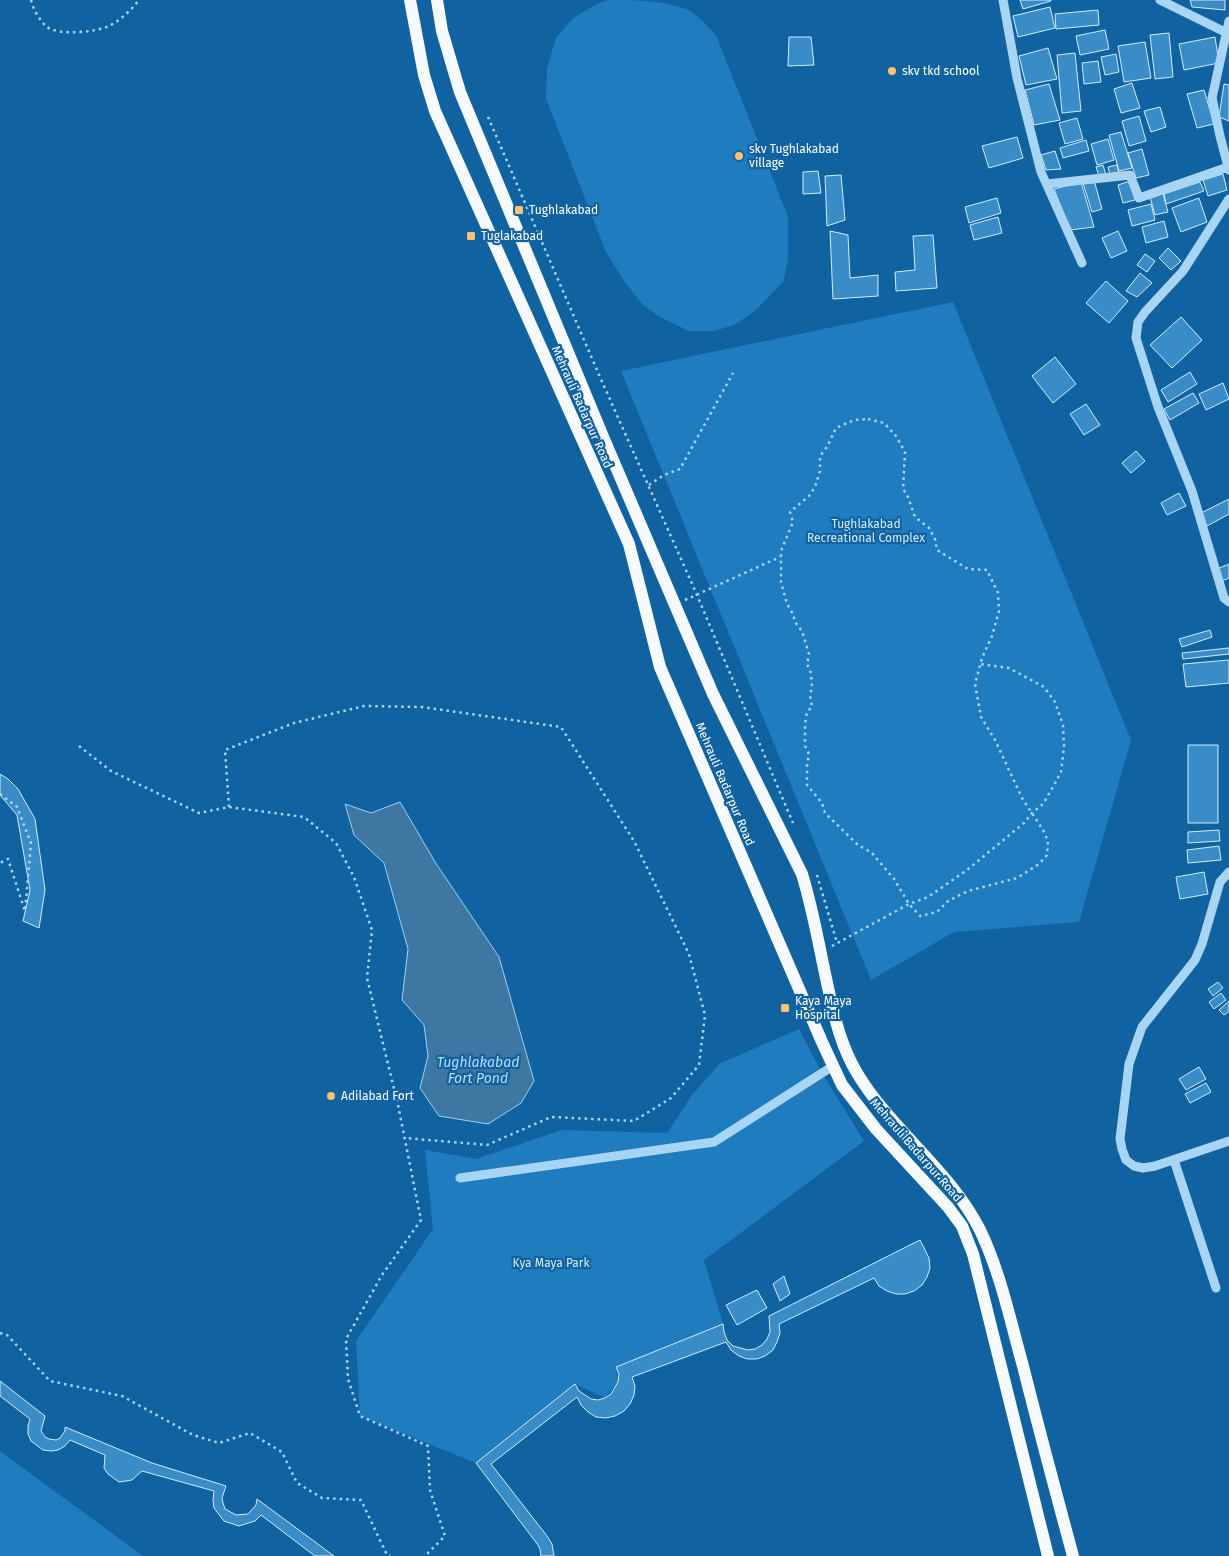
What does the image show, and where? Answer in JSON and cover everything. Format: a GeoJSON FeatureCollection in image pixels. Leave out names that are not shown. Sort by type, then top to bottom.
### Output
{"type":"FeatureCollection","features":[{"type":"Feature","properties":{"kind":"main road","name":"Mehrauli Badarpur Road"},"geometry":{"type":"LineString","coordinates":[[410,0],[424,75],[435,111],[629,544],[660,667],[833,1066],[842,1085],[876,1129],[948,1207],[962,1226],[973,1254],[1048,1556]]}},
{"type":"Feature","properties":{"kind":"main road","name":"Mehrauli Badarpur Road"},"geometry":{"type":"LineString","coordinates":[[437,0],[442,32],[460,92],[604,439],[713,694],[802,874],[811,904],[836,1025],[855,1071],[868,1092],[887,1115],[948,1183],[979,1229],[1000,1281],[1073,1556]]}},
{"type":"Feature","properties":{"kind":"street"},"geometry":{"type":"LineString","coordinates":[[1003,0],[1017,78],[1041,172],[1082,263]]}},
{"type":"Feature","properties":{"kind":"street"},"geometry":{"type":"LineString","coordinates":[[1160,0],[1228,34]]}},
{"type":"Feature","properties":{"kind":"street"},"geometry":{"type":"LineString","coordinates":[[1047,184],[1130,175],[1139,198],[1229,168],[1212,98],[1228,34],[1229,21]]}},
{"type":"Feature","properties":{"kind":"street"},"geometry":{"type":"LineString","coordinates":[[1229,199],[1183,271],[1145,312],[1138,322],[1136,331],[1136,338],[1158,407],[1192,491],[1224,598],[1229,602]]}},
{"type":"Feature","properties":{"kind":"street"},"geometry":{"type":"LineString","coordinates":[[1229,872],[1220,882],[1202,944],[1195,960],[1142,1027],[1131,1056],[1126,1079],[1120,1139],[1126,1160],[1134,1166],[1143,1168],[1174,1160],[1229,1141]]}},
{"type":"Feature","properties":{"kind":"street"},"geometry":{"type":"LineString","coordinates":[[460,1178],[714,1142],[833,1066]]}},
{"type":"Feature","properties":{"kind":"street"},"geometry":{"type":"LineString","coordinates":[[1174,1160],[1216,1288]]}},
{"type":"Feature","properties":{"kind":"path"},"geometry":{"type":"LineString","coordinates":[[31,0],[33,8],[48,27],[66,32],[84,32],[109,26],[130,11],[139,0]]}},
{"type":"Feature","properties":{"kind":"path"},"geometry":{"type":"LineString","coordinates":[[488,117],[697,595],[793,824]]}},
{"type":"Feature","properties":{"kind":"path"},"geometry":{"type":"LineString","coordinates":[[649,485],[664,475],[680,469],[733,373]]}},
{"type":"Feature","properties":{"kind":"path"},"geometry":{"type":"LineString","coordinates":[[868,419],[884,423],[896,436],[905,452],[903,489],[915,517],[929,528],[935,539],[937,550],[968,569],[987,570],[998,593],[999,611],[975,684],[980,717],[995,740],[1010,776],[1022,798],[1048,841],[1047,855],[1039,864],[1017,878],[968,891],[948,901],[936,912],[920,916],[909,904],[894,879],[872,853],[858,845],[825,813],[822,803],[807,785],[806,765],[809,754],[805,746],[806,724],[807,712],[812,707],[810,695],[812,688],[811,673],[807,664],[809,654],[802,631],[795,622],[783,592],[781,557],[781,551],[793,522],[790,512],[809,496],[816,487],[820,470],[820,456],[827,447],[836,428],[854,420],[868,419]]}},
{"type":"Feature","properties":{"kind":"path"},"geometry":{"type":"LineString","coordinates":[[675,605],[781,557]]}},
{"type":"Feature","properties":{"kind":"path"},"geometry":{"type":"LineString","coordinates":[[820,953],[909,904],[928,897],[967,870],[1024,823],[1043,804],[1060,772],[1064,747],[1062,724],[1055,702],[1044,687],[1009,668],[980,664]]}},
{"type":"Feature","properties":{"kind":"path"},"geometry":{"type":"LineString","coordinates":[[229,807],[225,750],[294,723],[364,706],[422,707],[561,727],[634,841],[689,954],[705,1015],[699,1066],[671,1098],[634,1121],[551,1117],[487,1145],[405,1138]]}},
{"type":"Feature","properties":{"kind":"path"},"geometry":{"type":"LineString","coordinates":[[79,746],[111,771],[199,812],[229,807],[304,817],[336,844],[354,877],[372,930],[367,978],[405,1138],[421,1220],[382,1275],[346,1339],[348,1379],[360,1416],[428,1446],[430,1490],[445,1536],[424,1556]]}},
{"type":"Feature","properties":{"kind":"path"},"geometry":{"type":"LineString","coordinates":[[0,794],[17,807],[31,843],[25,911],[8,859],[0,863]]}},
{"type":"Feature","properties":{"kind":"path"},"geometry":{"type":"LineString","coordinates":[[816,874],[837,943]]}},
{"type":"Feature","properties":{"kind":"path"},"geometry":{"type":"LineString","coordinates":[[0,1333],[7,1335],[50,1381],[122,1396],[193,1435],[219,1442],[250,1433],[282,1452],[298,1483],[322,1498],[361,1500],[387,1555],[390,1556]]}},
{"type":"Feature","properties":{"kind":"green space"},"geometry":{"type":"Polygon","coordinates":[[[608,0],[650,1],[681,7],[697,16],[716,35],[788,217],[788,260],[783,282],[755,311],[734,325],[714,331],[689,331],[660,317],[642,304],[624,281],[606,252],[546,99],[547,68],[556,38],[573,18],[608,0]]]}},
{"type":"Feature","properties":{"kind":"green space","name":"Tughlakabad Recreational Complex"},"geometry":{"type":"Polygon","coordinates":[[[953,302],[1131,740],[1079,922],[954,932],[871,980],[621,371],[953,302]]]}},
{"type":"Feature","properties":{"kind":"green space","name":"Kya Maya Park"},"geometry":{"type":"Polygon","coordinates":[[[799,1029],[822,1073],[864,1141],[704,1260],[723,1324],[616,1367],[618,1382],[605,1398],[575,1384],[476,1463],[360,1416],[356,1341],[433,1229],[425,1150],[476,1159],[562,1130],[667,1133],[692,1095],[719,1064],[799,1029]]]}},
{"type":"Feature","properties":{"kind":"green space"},"geometry":{"type":"Polygon","coordinates":[[[0,1451],[143,1556],[0,1556],[0,1451]]]}},
{"type":"Feature","properties":{"kind":"water","name":"Tughlakabad Fort Pond"},"geometry":{"type":"Polygon","coordinates":[[[400,802],[435,862],[499,957],[534,1081],[521,1103],[488,1124],[439,1116],[420,1088],[428,1056],[424,1025],[402,1000],[408,949],[384,863],[354,835],[345,804],[371,813],[400,802]]]}},
{"type":"Feature","properties":{"kind":"building"},"geometry":{"type":"Polygon","coordinates":[[[1020,0],[1051,0],[1051,1],[1023,9],[1020,0]]]}},
{"type":"Feature","properties":{"kind":"building"},"geometry":{"type":"Polygon","coordinates":[[[1190,0],[1225,0],[1225,10],[1192,7],[1190,0]]]}},
{"type":"Feature","properties":{"kind":"building"},"geometry":{"type":"Polygon","coordinates":[[[1050,7],[1055,28],[1018,37],[1013,16],[1050,7]]]}},
{"type":"Feature","properties":{"kind":"building"},"geometry":{"type":"Polygon","coordinates":[[[1098,10],[1099,25],[1056,29],[1055,14],[1098,10]]]}},
{"type":"Feature","properties":{"kind":"building"},"geometry":{"type":"Polygon","coordinates":[[[1105,30],[1109,49],[1080,55],[1076,36],[1105,30]]]}},
{"type":"Feature","properties":{"kind":"building"},"geometry":{"type":"Polygon","coordinates":[[[1169,33],[1173,77],[1155,79],[1150,35],[1169,33]]]}},
{"type":"Feature","properties":{"kind":"building"},"geometry":{"type":"Polygon","coordinates":[[[789,37],[811,37],[814,65],[788,66],[789,37]]]}},
{"type":"Feature","properties":{"kind":"building"},"geometry":{"type":"Polygon","coordinates":[[[1215,37],[1219,63],[1184,70],[1179,44],[1215,37]]]}},
{"type":"Feature","properties":{"kind":"building"},"geometry":{"type":"Polygon","coordinates":[[[1145,42],[1151,78],[1124,82],[1118,46],[1145,42]]]}},
{"type":"Feature","properties":{"kind":"building"},"geometry":{"type":"Polygon","coordinates":[[[1048,48],[1057,79],[1026,85],[1019,56],[1048,48]]]}},
{"type":"Feature","properties":{"kind":"building"},"geometry":{"type":"Polygon","coordinates":[[[1075,53],[1081,111],[1062,113],[1057,55],[1075,53]]]}},
{"type":"Feature","properties":{"kind":"building"},"geometry":{"type":"Polygon","coordinates":[[[1116,54],[1119,72],[1105,75],[1101,57],[1116,54]]]}},
{"type":"Feature","properties":{"kind":"building"},"geometry":{"type":"Polygon","coordinates":[[[1098,61],[1101,82],[1084,84],[1082,63],[1098,61]]]}},
{"type":"Feature","properties":{"kind":"building"},"geometry":{"type":"Polygon","coordinates":[[[1132,83],[1140,108],[1121,113],[1114,89],[1132,83]]]}},
{"type":"Feature","properties":{"kind":"building"},"geometry":{"type":"Polygon","coordinates":[[[1049,84],[1060,120],[1034,125],[1025,90],[1049,84]]]}},
{"type":"Feature","properties":{"kind":"building"},"geometry":{"type":"Polygon","coordinates":[[[1224,84],[1229,85],[1229,121],[1219,117],[1224,84]]]}},
{"type":"Feature","properties":{"kind":"building"},"geometry":{"type":"Polygon","coordinates":[[[1204,90],[1214,124],[1197,128],[1187,94],[1204,90]]]}},
{"type":"Feature","properties":{"kind":"building"},"geometry":{"type":"Polygon","coordinates":[[[1160,107],[1166,127],[1151,132],[1144,111],[1160,107]]]}},
{"type":"Feature","properties":{"kind":"building"},"geometry":{"type":"Polygon","coordinates":[[[1139,116],[1146,141],[1129,146],[1122,121],[1139,116]]]}},
{"type":"Feature","properties":{"kind":"building"},"geometry":{"type":"Polygon","coordinates":[[[1077,118],[1083,139],[1065,144],[1059,123],[1077,118]]]}},
{"type":"Feature","properties":{"kind":"building"},"geometry":{"type":"Polygon","coordinates":[[[1121,132],[1132,168],[1119,171],[1109,135],[1121,132]]]}},
{"type":"Feature","properties":{"kind":"building"},"geometry":{"type":"Polygon","coordinates":[[[1017,137],[1023,158],[989,168],[982,146],[1017,137]]]}},
{"type":"Feature","properties":{"kind":"building"},"geometry":{"type":"Polygon","coordinates":[[[1108,139],[1114,160],[1097,165],[1091,144],[1108,139]]]}},
{"type":"Feature","properties":{"kind":"building"},"geometry":{"type":"Polygon","coordinates":[[[1086,140],[1089,151],[1063,158],[1060,148],[1086,140]]]}},
{"type":"Feature","properties":{"kind":"building"},"geometry":{"type":"Polygon","coordinates":[[[1142,149],[1149,175],[1136,178],[1128,153],[1142,149]]]}},
{"type":"Feature","properties":{"kind":"building"},"geometry":{"type":"Polygon","coordinates":[[[1055,151],[1061,169],[1046,170],[1041,155],[1055,151]]]}},
{"type":"Feature","properties":{"kind":"building"},"geometry":{"type":"Polygon","coordinates":[[[1103,165],[1106,175],[1099,176],[1096,167],[1103,165]]]}},
{"type":"Feature","properties":{"kind":"building"},"geometry":{"type":"Polygon","coordinates":[[[1117,165],[1119,174],[1110,176],[1108,167],[1117,165]]]}},
{"type":"Feature","properties":{"kind":"building"},"geometry":{"type":"Polygon","coordinates":[[[818,171],[821,193],[803,194],[803,172],[818,171]]]}},
{"type":"Feature","properties":{"kind":"building"},"geometry":{"type":"Polygon","coordinates":[[[1223,174],[1227,190],[1208,196],[1203,180],[1223,174]]]}},
{"type":"Feature","properties":{"kind":"building"},"geometry":{"type":"Polygon","coordinates":[[[841,175],[845,220],[827,226],[825,176],[841,175]]]}},
{"type":"Feature","properties":{"kind":"building"},"geometry":{"type":"Polygon","coordinates":[[[1094,180],[1102,209],[1092,212],[1083,183],[1094,180]]]}},
{"type":"Feature","properties":{"kind":"building"},"geometry":{"type":"Polygon","coordinates":[[[1130,181],[1135,200],[1123,203],[1118,185],[1130,181]]]}},
{"type":"Feature","properties":{"kind":"building"},"geometry":{"type":"Polygon","coordinates":[[[1081,182],[1094,227],[1070,230],[1054,189],[1081,182]]]}},
{"type":"Feature","properties":{"kind":"building"},"geometry":{"type":"Polygon","coordinates":[[[1200,182],[1204,191],[1166,204],[1164,194],[1200,182]]]}},
{"type":"Feature","properties":{"kind":"building"},"geometry":{"type":"Polygon","coordinates":[[[1163,194],[1168,212],[1155,215],[1150,197],[1163,194]]]}},
{"type":"Feature","properties":{"kind":"building"},"geometry":{"type":"Polygon","coordinates":[[[997,198],[1001,213],[969,223],[965,207],[997,198]]]}},
{"type":"Feature","properties":{"kind":"building"},"geometry":{"type":"Polygon","coordinates":[[[1199,198],[1207,222],[1181,232],[1172,208],[1199,198]]]}},
{"type":"Feature","properties":{"kind":"building"},"geometry":{"type":"Polygon","coordinates":[[[1151,204],[1155,220],[1132,226],[1128,210],[1151,204]]]}},
{"type":"Feature","properties":{"kind":"building"},"geometry":{"type":"Polygon","coordinates":[[[998,217],[1002,233],[974,240],[970,225],[998,217]]]}},
{"type":"Feature","properties":{"kind":"building"},"geometry":{"type":"Polygon","coordinates":[[[1164,221],[1168,237],[1146,243],[1142,227],[1164,221]]]}},
{"type":"Feature","properties":{"kind":"building"},"geometry":{"type":"Polygon","coordinates":[[[830,231],[848,235],[850,278],[878,275],[878,296],[833,299],[830,231]]]}},
{"type":"Feature","properties":{"kind":"building"},"geometry":{"type":"Polygon","coordinates":[[[1118,231],[1127,251],[1111,258],[1102,238],[1118,231]]]}},
{"type":"Feature","properties":{"kind":"building"},"geometry":{"type":"Polygon","coordinates":[[[933,235],[937,288],[896,291],[895,272],[915,270],[913,236],[933,235]]]}},
{"type":"Feature","properties":{"kind":"building"},"geometry":{"type":"Polygon","coordinates":[[[1168,248],[1181,261],[1171,270],[1159,258],[1168,248]]]}},
{"type":"Feature","properties":{"kind":"building"},"geometry":{"type":"Polygon","coordinates":[[[1145,254],[1155,261],[1147,272],[1137,265],[1145,254]]]}},
{"type":"Feature","properties":{"kind":"building"},"geometry":{"type":"Polygon","coordinates":[[[1140,273],[1152,283],[1137,297],[1126,291],[1140,273]]]}},
{"type":"Feature","properties":{"kind":"building"},"geometry":{"type":"Polygon","coordinates":[[[1106,281],[1128,301],[1109,323],[1086,303],[1106,281]]]}},
{"type":"Feature","properties":{"kind":"building"},"geometry":{"type":"Polygon","coordinates":[[[1181,317],[1202,340],[1172,368],[1150,345],[1181,317]]]}},
{"type":"Feature","properties":{"kind":"building"},"geometry":{"type":"Polygon","coordinates":[[[1055,357],[1076,384],[1053,403],[1032,376],[1055,357]]]}},
{"type":"Feature","properties":{"kind":"building"},"geometry":{"type":"Polygon","coordinates":[[[1190,372],[1197,384],[1168,402],[1161,390],[1190,372]]]}},
{"type":"Feature","properties":{"kind":"building"},"geometry":{"type":"Polygon","coordinates":[[[1223,383],[1229,399],[1206,410],[1199,394],[1223,383]]]}},
{"type":"Feature","properties":{"kind":"building"},"geometry":{"type":"Polygon","coordinates":[[[1193,393],[1199,403],[1170,420],[1164,409],[1193,393]]]}},
{"type":"Feature","properties":{"kind":"building"},"geometry":{"type":"Polygon","coordinates":[[[1086,404],[1100,425],[1084,435],[1070,414],[1086,404]]]}},
{"type":"Feature","properties":{"kind":"building"},"geometry":{"type":"Polygon","coordinates":[[[1136,451],[1145,461],[1131,473],[1122,463],[1136,451]]]}},
{"type":"Feature","properties":{"kind":"building"},"geometry":{"type":"Polygon","coordinates":[[[1179,493],[1186,506],[1167,515],[1161,503],[1179,493]]]}},
{"type":"Feature","properties":{"kind":"building"},"geometry":{"type":"Polygon","coordinates":[[[1229,499],[1229,514],[1207,526],[1201,513],[1229,499]]]}},
{"type":"Feature","properties":{"kind":"building"},"geometry":{"type":"Polygon","coordinates":[[[1229,564],[1229,578],[1222,581],[1217,569],[1229,564]]]}},
{"type":"Feature","properties":{"kind":"building"},"geometry":{"type":"Polygon","coordinates":[[[1210,630],[1212,637],[1182,647],[1179,639],[1210,630]]]}},
{"type":"Feature","properties":{"kind":"building"},"geometry":{"type":"Polygon","coordinates":[[[1229,648],[1229,654],[1183,659],[1182,653],[1229,648]]]}},
{"type":"Feature","properties":{"kind":"building"},"geometry":{"type":"Polygon","coordinates":[[[1229,660],[1229,683],[1186,687],[1183,664],[1229,660]]]}},
{"type":"Feature","properties":{"kind":"building"},"geometry":{"type":"Polygon","coordinates":[[[1188,745],[1218,745],[1218,823],[1188,823],[1188,745]]]}},
{"type":"Feature","properties":{"kind":"building"},"geometry":{"type":"Polygon","coordinates":[[[0,774],[18,789],[35,819],[45,890],[39,928],[23,921],[30,890],[17,815],[0,795],[0,774]]]}},
{"type":"Feature","properties":{"kind":"building"},"geometry":{"type":"Polygon","coordinates":[[[1219,830],[1220,841],[1188,843],[1188,832],[1219,830]]]}},
{"type":"Feature","properties":{"kind":"building"},"geometry":{"type":"Polygon","coordinates":[[[1219,846],[1221,860],[1188,863],[1187,850],[1219,846]]]}},
{"type":"Feature","properties":{"kind":"building"},"geometry":{"type":"Polygon","coordinates":[[[1204,872],[1208,894],[1180,899],[1176,877],[1204,872]]]}},
{"type":"Feature","properties":{"kind":"building"},"geometry":{"type":"Polygon","coordinates":[[[1218,982],[1223,988],[1213,996],[1208,989],[1218,982]]]}},
{"type":"Feature","properties":{"kind":"building"},"geometry":{"type":"Polygon","coordinates":[[[1221,993],[1226,1000],[1214,1009],[1209,1002],[1221,993]]]}},
{"type":"Feature","properties":{"kind":"building"},"geometry":{"type":"Polygon","coordinates":[[[1229,1001],[1229,1011],[1224,1015],[1219,1010],[1229,1001]]]}},
{"type":"Feature","properties":{"kind":"building"},"geometry":{"type":"Polygon","coordinates":[[[1199,1067],[1206,1079],[1186,1090],[1179,1079],[1199,1067]]]}},
{"type":"Feature","properties":{"kind":"building"},"geometry":{"type":"Polygon","coordinates":[[[1206,1083],[1211,1092],[1190,1103],[1185,1094],[1206,1083]]]}},
{"type":"Feature","properties":{"kind":"building"},"geometry":{"type":"Polygon","coordinates":[[[920,1240],[929,1258],[930,1268],[922,1285],[914,1291],[896,1294],[879,1286],[874,1278],[779,1324],[780,1333],[777,1342],[773,1350],[765,1356],[757,1359],[747,1359],[731,1350],[726,1342],[632,1377],[635,1386],[634,1395],[624,1411],[615,1416],[606,1418],[596,1417],[581,1405],[577,1397],[491,1464],[547,1536],[552,1544],[554,1556],[541,1556],[538,1545],[476,1463],[575,1384],[579,1391],[591,1399],[605,1398],[611,1394],[618,1382],[619,1374],[616,1367],[723,1324],[727,1340],[733,1346],[748,1350],[755,1349],[762,1345],[770,1332],[769,1316],[920,1240]]]}},
{"type":"Feature","properties":{"kind":"building"},"geometry":{"type":"Polygon","coordinates":[[[784,1276],[790,1294],[780,1301],[773,1284],[784,1276]]]}},
{"type":"Feature","properties":{"kind":"building"},"geometry":{"type":"Polygon","coordinates":[[[757,1290],[767,1308],[737,1325],[726,1305],[757,1290]]]}},
{"type":"Feature","properties":{"kind":"building"},"geometry":{"type":"Polygon","coordinates":[[[0,1381],[45,1416],[41,1431],[45,1437],[56,1440],[60,1438],[65,1431],[65,1427],[152,1463],[226,1486],[222,1498],[225,1509],[236,1515],[248,1514],[256,1505],[257,1499],[334,1556],[315,1556],[261,1515],[255,1521],[239,1526],[224,1521],[214,1508],[214,1491],[142,1471],[132,1480],[119,1482],[108,1474],[104,1468],[105,1455],[70,1440],[58,1450],[43,1450],[31,1441],[28,1434],[30,1419],[0,1396],[0,1381]]]}},
{"type":"Feature","properties":{"kind":"place","name":"skv tkd school"},"geometry":{"type":"Point","coordinates":[892,71]}},
{"type":"Feature","properties":{"kind":"place","name":"skv Tughlakabad village"},"geometry":{"type":"Point","coordinates":[739,156]}},
{"type":"Feature","properties":{"kind":"place","name":"Tughlakabad"},"geometry":{"type":"Point","coordinates":[519,210]}},
{"type":"Feature","properties":{"kind":"place","name":"Tuglakabad"},"geometry":{"type":"Point","coordinates":[471,236]}},
{"type":"Feature","properties":{"kind":"place","name":"Kaya Maya Hospital"},"geometry":{"type":"Point","coordinates":[785,1008]}},
{"type":"Feature","properties":{"kind":"place","name":"Adilabad Fort"},"geometry":{"type":"Point","coordinates":[331,1096]}}]}
